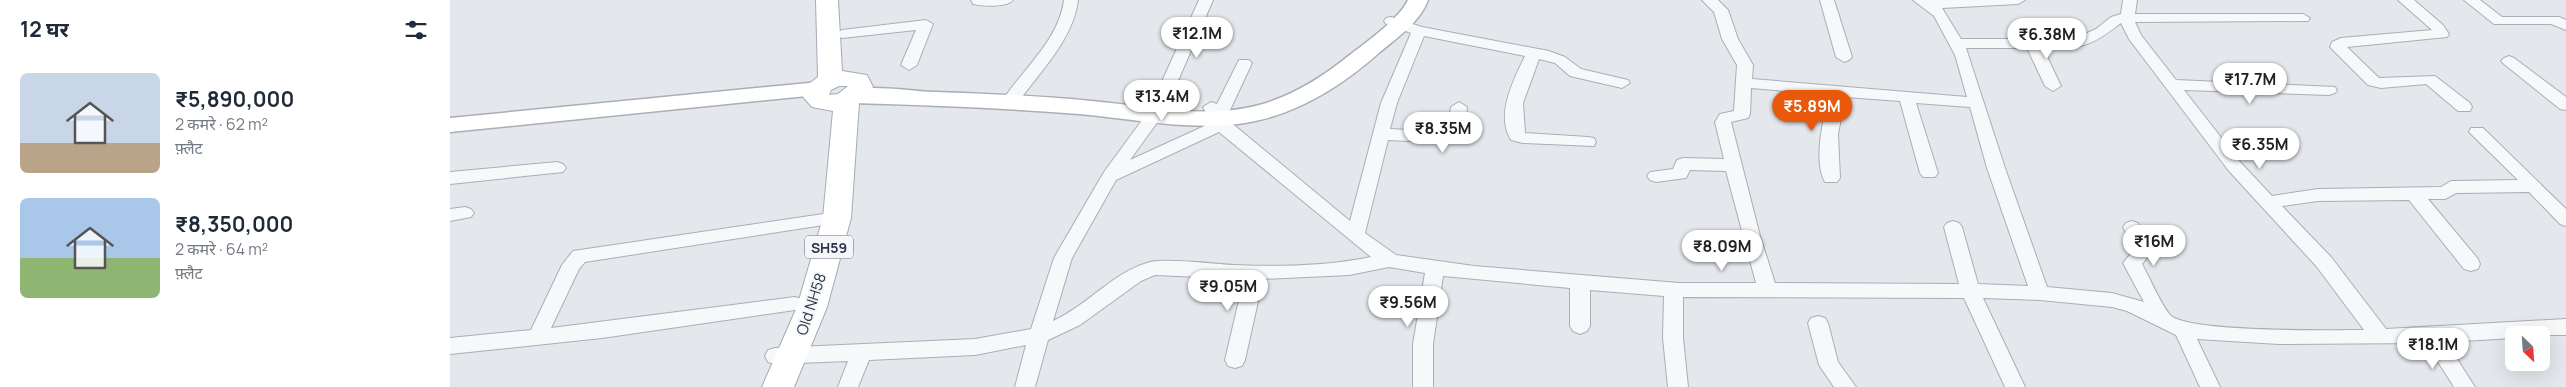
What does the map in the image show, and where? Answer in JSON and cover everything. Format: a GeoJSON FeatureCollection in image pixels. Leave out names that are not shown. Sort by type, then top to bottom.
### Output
{"type":"FeatureCollection","features":[{"type":"Feature","properties":{"kind":"main road","name":"Old NH58"},"geometry":{"type":"LineString","coordinates":[[827,0],[838,91]]}},
{"type":"Feature","properties":{"kind":"main road","name":"Old NH58"},"geometry":{"type":"LineString","coordinates":[[760,387],[784,356],[812,307],[828,219],[842,34],[840,0]]}},
{"type":"Feature","properties":{"kind":"main road"},"geometry":{"type":"LineString","coordinates":[[1403,26],[1406,0]]}},
{"type":"Feature","properties":{"kind":"main road"},"geometry":{"type":"LineString","coordinates":[[450,124],[838,91],[1013,97],[1217,114],[1263,112],[1296,100],[1337,77],[1364,58],[1403,26],[1414,10],[1418,0]]}},
{"type":"Feature","properties":{"kind":"main road"},"geometry":{"type":"LineString","coordinates":[[450,132],[838,91]]}},
{"type":"Feature","properties":{"kind":"main road","name":"Old NH58"},"geometry":{"type":"LineString","coordinates":[[778,387],[795,304],[828,219]]}},
{"type":"Feature","properties":{"kind":"street"},"geometry":{"type":"LineString","coordinates":[[978,1],[1006,0]]}},
{"type":"Feature","properties":{"kind":"street"},"geometry":{"type":"LineString","coordinates":[[1013,97],[1061,30],[1072,8],[1071,0]]}},
{"type":"Feature","properties":{"kind":"street"},"geometry":{"type":"LineString","coordinates":[[1709,0],[1722,10],[1730,39],[1744,61],[1742,114],[1726,118],[1723,122],[1767,289]]}},
{"type":"Feature","properties":{"kind":"street"},"geometry":{"type":"LineString","coordinates":[[1827,0],[1844,57]]}},
{"type":"Feature","properties":{"kind":"street"},"geometry":{"type":"LineString","coordinates":[[1925,2],[2018,0]]}},
{"type":"Feature","properties":{"kind":"street"},"geometry":{"type":"LineString","coordinates":[[2130,0],[2127,18],[2134,36],[2234,167],[2324,262],[2381,337]]}},
{"type":"Feature","properties":{"kind":"street"},"geometry":{"type":"LineString","coordinates":[[2405,0],[2438,28],[2442,34],[2341,43],[2337,45],[2338,47],[2374,82],[2429,79],[2464,107]]}},
{"type":"Feature","properties":{"kind":"street"},"geometry":{"type":"LineString","coordinates":[[2471,0],[2499,21],[2554,20],[2566,26]]}},
{"type":"Feature","properties":{"kind":"street"},"geometry":{"type":"LineString","coordinates":[[1025,387],[1048,301],[1063,258],[1110,176],[1158,108],[1210,1]]}},
{"type":"Feature","properties":{"kind":"street"},"geometry":{"type":"LineString","coordinates":[[1925,2],[1940,14],[1958,44],[1971,79],[1996,168],[2040,293]]}},
{"type":"Feature","properties":{"kind":"street"},"geometry":{"type":"LineString","coordinates":[[1958,44],[2076,44],[2094,36],[2107,28],[2115,20],[2127,18],[2303,18]]}},
{"type":"Feature","properties":{"kind":"street"},"geometry":{"type":"LineString","coordinates":[[842,34],[926,24],[927,26],[909,65]]}},
{"type":"Feature","properties":{"kind":"street"},"geometry":{"type":"LineString","coordinates":[[1355,235],[1380,134],[1390,103],[1403,26],[1556,58],[1576,73],[1622,82]]}},
{"type":"Feature","properties":{"kind":"street"},"geometry":{"type":"LineString","coordinates":[[2033,44],[2053,86]]}},
{"type":"Feature","properties":{"kind":"street"},"geometry":{"type":"LineString","coordinates":[[1534,54],[1519,85],[1515,102],[1517,136],[1588,142]]}},
{"type":"Feature","properties":{"kind":"street"},"geometry":{"type":"LineString","coordinates":[[2509,61],[2566,105]]}},
{"type":"Feature","properties":{"kind":"street"},"geometry":{"type":"LineString","coordinates":[[1110,176],[1217,114],[1244,63]]}},
{"type":"Feature","properties":{"kind":"street"},"geometry":{"type":"LineString","coordinates":[[1744,83],[1977,103]]}},
{"type":"Feature","properties":{"kind":"street"},"geometry":{"type":"LineString","coordinates":[[2171,85],[2245,89],[2329,90]]}},
{"type":"Feature","properties":{"kind":"street"},"geometry":{"type":"LineString","coordinates":[[1831,178],[1827,150],[1828,134],[1830,119],[1839,91]]}},
{"type":"Feature","properties":{"kind":"street"},"geometry":{"type":"LineString","coordinates":[[1906,96],[1929,173]]}},
{"type":"Feature","properties":{"kind":"street"},"geometry":{"type":"LineString","coordinates":[[1380,134],[1451,138],[1456,132],[1459,107]]}},
{"type":"Feature","properties":{"kind":"street"},"geometry":{"type":"LineString","coordinates":[[1217,114],[1355,235],[1389,260]]}},
{"type":"Feature","properties":{"kind":"street"},"geometry":{"type":"LineString","coordinates":[[2477,132],[2534,186],[2566,220]]}},
{"type":"Feature","properties":{"kind":"street"},"geometry":{"type":"LineString","coordinates":[[1656,176],[1680,174],[1683,164],[1733,165]]}},
{"type":"Feature","properties":{"kind":"street"},"geometry":{"type":"LineString","coordinates":[[450,178],[557,168]]}},
{"type":"Feature","properties":{"kind":"street"},"geometry":{"type":"LineString","coordinates":[[2269,202],[2318,195],[2445,193],[2451,187],[2534,186]]}},
{"type":"Feature","properties":{"kind":"street"},"geometry":{"type":"LineString","coordinates":[[2414,194],[2471,264]]}},
{"type":"Feature","properties":{"kind":"street"},"geometry":{"type":"LineString","coordinates":[[537,337],[571,265],[580,256],[828,219]]}},
{"type":"Feature","properties":{"kind":"street"},"geometry":{"type":"LineString","coordinates":[[1953,227],[1970,291],[2015,387]]}},
{"type":"Feature","properties":{"kind":"street"},"geometry":{"type":"LineString","coordinates":[[2132,227],[2144,251],[2132,263],[2164,321]]}},
{"type":"Feature","properties":{"kind":"street"},"geometry":{"type":"LineString","coordinates":[[784,356],[861,354],[975,347],[1039,335],[1073,320],[1134,276],[1153,268],[1256,273],[1349,268],[1389,260],[1435,269],[1674,290],[1767,289],[2040,293],[2112,300],[2132,305],[2183,330],[2235,335],[2381,337],[2566,327]]}},
{"type":"Feature","properties":{"kind":"street"},"geometry":{"type":"LineString","coordinates":[[1423,387],[1423,344],[1435,269]]}},
{"type":"Feature","properties":{"kind":"street"},"geometry":{"type":"LineString","coordinates":[[1235,360],[1256,273]]}},
{"type":"Feature","properties":{"kind":"street"},"geometry":{"type":"LineString","coordinates":[[1580,282],[1580,326]]}},
{"type":"Feature","properties":{"kind":"street"},"geometry":{"type":"LineString","coordinates":[[1674,290],[1674,338],[1678,387]]}},
{"type":"Feature","properties":{"kind":"street"},"geometry":{"type":"LineString","coordinates":[[450,346],[537,337],[795,304]]}},
{"type":"Feature","properties":{"kind":"street"},"geometry":{"type":"LineString","coordinates":[[1818,323],[1830,365],[1846,387]]}},
{"type":"Feature","properties":{"kind":"street"},"geometry":{"type":"LineString","coordinates":[[2183,330],[2210,387]]}},
{"type":"Feature","properties":{"kind":"street"},"geometry":{"type":"LineString","coordinates":[[2431,335],[2465,387]]}},
{"type":"Feature","properties":{"kind":"street"},"geometry":{"type":"LineString","coordinates":[[848,387],[861,354]]}}]}
